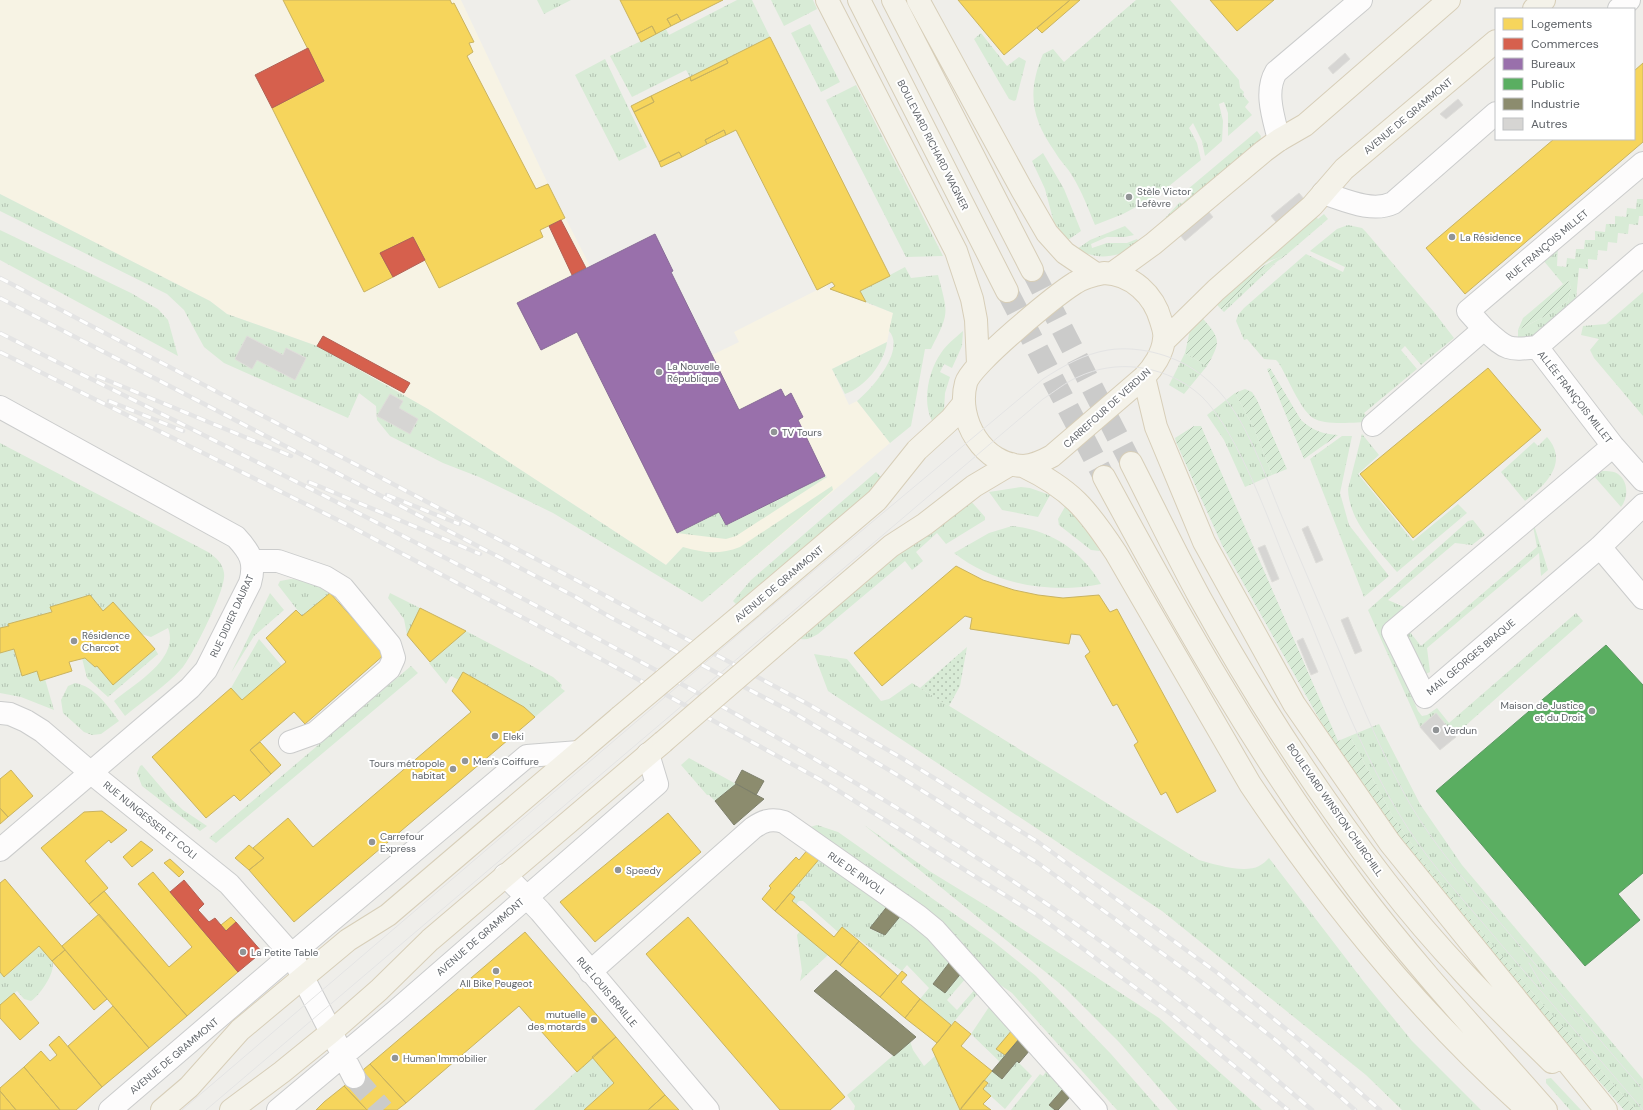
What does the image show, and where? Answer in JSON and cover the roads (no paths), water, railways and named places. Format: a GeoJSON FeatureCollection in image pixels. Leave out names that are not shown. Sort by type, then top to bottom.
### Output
{"type":"FeatureCollection","features":[{"type":"Feature","properties":{"kind":"main road"},"geometry":{"type":"LineString","coordinates":[[827,0],[956,252],[972,299],[976,320],[978,364]]}},
{"type":"Feature","properties":{"kind":"main road","name":"BOULEVARD RICHARD WAGNER"},"geometry":{"type":"LineString","coordinates":[[859,0],[1007,291]]}},
{"type":"Feature","properties":{"kind":"main road"},"geometry":{"type":"LineString","coordinates":[[893,0],[1032,270]]}},
{"type":"Feature","properties":{"kind":"main road"},"geometry":{"type":"LineString","coordinates":[[918,0],[1022,190],[1048,234],[1065,253],[1104,274],[1133,283],[1149,295],[1159,314],[1164,340]]}},
{"type":"Feature","properties":{"kind":"main road"},"geometry":{"type":"LineString","coordinates":[[1449,0],[1305,125],[1279,140],[1154,244],[1104,274],[1082,279],[1068,288],[978,364],[970,373],[966,381],[964,403],[968,423],[974,437],[984,448],[1017,465],[1048,478],[1066,491],[1092,518],[1116,553],[1250,784],[1274,820],[1369,944],[1434,1020],[1528,1110]]}},
{"type":"Feature","properties":{"kind":"main road"},"geometry":{"type":"LineString","coordinates":[[1535,8],[1544,0]]}},
{"type":"Feature","properties":{"kind":"main road","name":"AVENUE DE GRAMMONT"},"geometry":{"type":"LineString","coordinates":[[1164,340],[1216,290],[1324,193],[1344,170],[1495,42]]}},
{"type":"Feature","properties":{"kind":"main road","name":"CARREFOUR DE VERDUN"},"geometry":{"type":"LineString","coordinates":[[1017,465],[1041,462],[1052,456],[1144,377],[1154,365],[1164,340]]}},
{"type":"Feature","properties":{"kind":"main road"},"geometry":{"type":"LineString","coordinates":[[1144,377],[1156,427],[1204,542],[1294,704],[1390,843],[1606,1110]]}},
{"type":"Feature","properties":{"kind":"main road","name":"AVENUE DE GRAMMONT"},"geometry":{"type":"LineString","coordinates":[[162,1110],[189,1087],[240,1030],[348,940],[388,914],[877,500],[917,450],[951,419],[964,403]]}},
{"type":"Feature","properties":{"kind":"main road","name":"BOULEVARD WINSTON CHURCHILL"},"geometry":{"type":"LineString","coordinates":[[1130,463],[1200,597],[1241,669],[1290,747],[1346,828],[1387,883],[1443,950],[1508,1020],[1601,1110]]}},
{"type":"Feature","properties":{"kind":"main road"},"geometry":{"type":"LineString","coordinates":[[231,1110],[282,1072],[330,1033],[379,990],[430,940],[891,546],[925,524],[974,486],[1017,465]]}},
{"type":"Feature","properties":{"kind":"main road"},"geometry":{"type":"LineString","coordinates":[[1104,477],[1159,579],[1212,670],[1257,744],[1308,821],[1403,946],[1546,1110]]}},
{"type":"Feature","properties":{"kind":"street"},"geometry":{"type":"LineString","coordinates":[[1279,140],[1271,107],[1272,80],[1276,72],[1361,0]]}},
{"type":"Feature","properties":{"kind":"street"},"geometry":{"type":"LineString","coordinates":[[1620,8],[1630,0]]}},
{"type":"Feature","properties":{"kind":"street"},"geometry":{"type":"LineString","coordinates":[[1324,193],[1357,203],[1379,208],[1385,207],[1393,203],[1495,114]]}},
{"type":"Feature","properties":{"kind":"street","name":"RUE FRANÇOIS MILLET"},"geometry":{"type":"LineString","coordinates":[[1537,347],[1510,349],[1500,344],[1468,311],[1643,163]]}},
{"type":"Feature","properties":{"kind":"street","name":"ALLÉE FRANÇOIS MILLET"},"geometry":{"type":"LineString","coordinates":[[1643,255],[1537,347],[1613,446],[1643,480]]}},
{"type":"Feature","properties":{"kind":"street"},"geometry":{"type":"LineString","coordinates":[[1373,425],[1484,329]]}},
{"type":"Feature","properties":{"kind":"street","name":"RUE DIDIER DAURAT"},"geometry":{"type":"LineString","coordinates":[[0,407],[236,537],[246,547],[252,562],[253,571],[250,583],[206,670],[190,688],[90,772]]}},
{"type":"Feature","properties":{"kind":"street","name":"MAIL GEORGES BRAQUE"},"geometry":{"type":"LineString","coordinates":[[1613,446],[1393,632],[1424,697],[1600,547],[1643,505]]}},
{"type":"Feature","properties":{"kind":"street"},"geometry":{"type":"LineString","coordinates":[[1600,547],[1643,598]]}},
{"type":"Feature","properties":{"kind":"street"},"geometry":{"type":"LineString","coordinates":[[252,562],[278,561],[325,577],[343,588],[390,645],[394,658],[389,669],[315,733],[290,742]]}},
{"type":"Feature","properties":{"kind":"street","name":"RUE NUNGESSER ET COLI"},"geometry":{"type":"LineString","coordinates":[[0,713],[10,714],[26,721],[42,731],[90,772],[229,884],[291,954]]}},
{"type":"Feature","properties":{"kind":"street","name":"AVENUE DE GRAMMONT"},"geometry":{"type":"LineString","coordinates":[[278,1110],[396,1011],[657,784],[656,748]]}},
{"type":"Feature","properties":{"kind":"street","name":"AVENUE DE GRAMMONT"},"geometry":{"type":"LineString","coordinates":[[110,1110],[291,954],[527,756],[580,752]]}},
{"type":"Feature","properties":{"kind":"street"},"geometry":{"type":"LineString","coordinates":[[0,850],[90,772]]}},
{"type":"Feature","properties":{"kind":"street","name":"RUE DE RIVOLI"},"geometry":{"type":"LineString","coordinates":[[590,972],[753,828],[769,820],[784,822],[918,916],[935,930],[1096,1110]]}},
{"type":"Feature","properties":{"kind":"street","name":"RUE LOUIS BRAILLE"},"geometry":{"type":"LineString","coordinates":[[505,875],[526,897],[708,1110]]}},
{"type":"Feature","properties":{"kind":"street"},"geometry":{"type":"LineString","coordinates":[[291,954],[330,1033],[354,1077]]}},
{"type":"Feature","properties":{"kind":"tunnel"},"geometry":{"type":"LineString","coordinates":[[1032,270],[1131,463]]}},
{"type":"Feature","properties":{"kind":"tunnel"},"geometry":{"type":"LineString","coordinates":[[1007,291],[1104,477]]}},
{"type":"Feature","properties":{"kind":"tunnel"},"geometry":{"type":"LineString","coordinates":[[354,1077],[383,1110]]}},
{"type":"Feature","properties":{"kind":"tram line"},"geometry":{"type":"LineString","coordinates":[[182,1110],[761,615],[1043,379],[1066,365],[1091,354],[1120,349],[1146,351],[1183,363],[1204,377],[1219,391],[1231,407],[1251,442],[1365,712],[1391,768],[1410,804],[1442,852],[1466,882],[1643,1090]]}},
{"type":"Feature","properties":{"kind":"tram line"},"geometry":{"type":"LineString","coordinates":[[206,1110],[1043,399],[1078,377],[1093,371],[1123,367],[1138,367],[1153,370],[1181,382],[1194,390],[1208,404],[1222,423],[1236,446],[1260,497],[1343,700],[1373,767],[1390,799],[1419,845],[1452,888],[1643,1110]]}},
{"type":"Feature","properties":{"kind":"tram line"},"geometry":{"type":"LineString","coordinates":[[1529,963],[1544,989]]}},
{"type":"Feature","properties":{"kind":"railway"},"geometry":{"type":"LineString","coordinates":[[0,278],[578,581],[806,703],[900,757],[1038,842],[1219,974],[1308,1047],[1380,1110]]}},
{"type":"Feature","properties":{"kind":"railway"},"geometry":{"type":"LineString","coordinates":[[0,298],[574,596],[610,617],[792,712],[894,773],[1038,863],[1195,977],[1277,1041],[1355,1110]]}},
{"type":"Feature","properties":{"kind":"railway"},"geometry":{"type":"LineString","coordinates":[[0,333],[463,567],[676,681],[834,770],[989,865],[1089,933],[1202,1018],[1312,1110]]}},
{"type":"Feature","properties":{"kind":"railway"},"geometry":{"type":"LineString","coordinates":[[0,352],[348,525],[599,658],[821,780],[1040,917],[1171,1014],[1288,1110]]}},
{"type":"Feature","properties":{"kind":"railway"},"geometry":{"type":"LineString","coordinates":[[97,376],[291,456]]}},
{"type":"Feature","properties":{"kind":"railway"},"geometry":{"type":"LineString","coordinates":[[109,401],[183,431]]}},
{"type":"Feature","properties":{"kind":"railway"},"geometry":{"type":"LineString","coordinates":[[309,482],[480,554]]}},
{"type":"Feature","properties":{"kind":"railway"},"geometry":{"type":"LineString","coordinates":[[387,495],[459,524]]}},
{"type":"Feature","properties":{"kind":"place","name":"Stèle Victor Lefèvre"},"geometry":{"type":"Point","coordinates":[1129,197]}},
{"type":"Feature","properties":{"kind":"place","name":"La Résidence"},"geometry":{"type":"Point","coordinates":[1452,237]}},
{"type":"Feature","properties":{"kind":"place","name":"La Nouvelle République"},"geometry":{"type":"Point","coordinates":[659,372]}},
{"type":"Feature","properties":{"kind":"place","name":"TV Tours"},"geometry":{"type":"Point","coordinates":[774,432]}},
{"type":"Feature","properties":{"kind":"place","name":"Résidence Charcot"},"geometry":{"type":"Point","coordinates":[74,641]}},
{"type":"Feature","properties":{"kind":"place","name":"Maison de Justice et du Droit"},"geometry":{"type":"Point","coordinates":[1592,711]}},
{"type":"Feature","properties":{"kind":"place","name":"Verdun"},"geometry":{"type":"Point","coordinates":[1436,730]}},
{"type":"Feature","properties":{"kind":"place","name":"Eleki"},"geometry":{"type":"Point","coordinates":[495,736]}},
{"type":"Feature","properties":{"kind":"place","name":"Men's Coiffure"},"geometry":{"type":"Point","coordinates":[465,761]}},
{"type":"Feature","properties":{"kind":"place","name":"Tours métropole habitat"},"geometry":{"type":"Point","coordinates":[453,769]}},
{"type":"Feature","properties":{"kind":"place","name":"Carrefour Express"},"geometry":{"type":"Point","coordinates":[372,842]}},
{"type":"Feature","properties":{"kind":"place","name":"Speedy"},"geometry":{"type":"Point","coordinates":[618,870]}},
{"type":"Feature","properties":{"kind":"place","name":"La Petite Table"},"geometry":{"type":"Point","coordinates":[243,952]}},
{"type":"Feature","properties":{"kind":"place","name":"All Bike Peugeot"},"geometry":{"type":"Point","coordinates":[496,971]}},
{"type":"Feature","properties":{"kind":"place","name":"mutuelle des motards"},"geometry":{"type":"Point","coordinates":[594,1020]}},
{"type":"Feature","properties":{"kind":"place","name":"Human Immobilier"},"geometry":{"type":"Point","coordinates":[395,1058]}}]}
